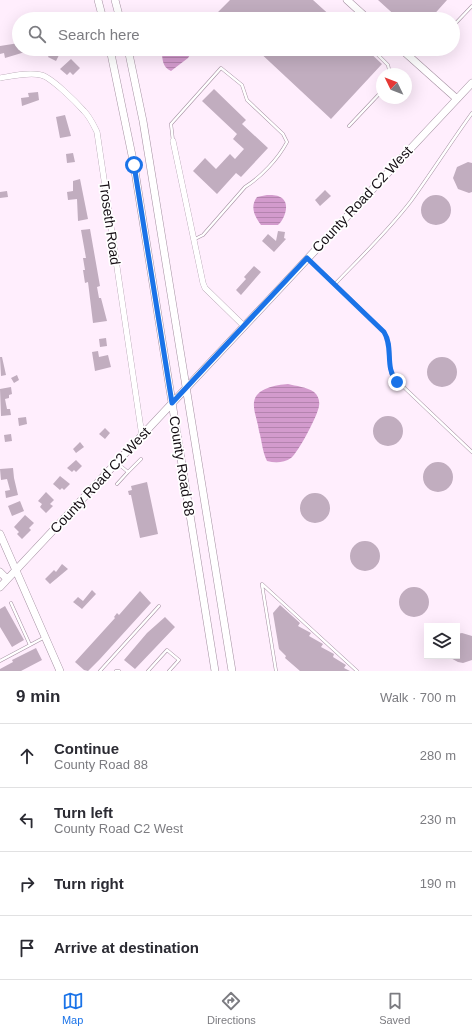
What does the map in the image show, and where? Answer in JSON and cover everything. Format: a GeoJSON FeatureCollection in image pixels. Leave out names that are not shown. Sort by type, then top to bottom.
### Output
{"type":"FeatureCollection","features":[{"type":"Feature","properties":{"kind":"main road"},"geometry":{"type":"LineString","coordinates":[[98,0],[101,12]]}},
{"type":"Feature","properties":{"kind":"main road"},"geometry":{"type":"LineString","coordinates":[[115,0],[118,12]]}},
{"type":"Feature","properties":{"kind":"main road"},"geometry":{"type":"LineString","coordinates":[[347,0],[360,12]]}},
{"type":"Feature","properties":{"kind":"main road","name":"County Road 88"},"geometry":{"type":"LineString","coordinates":[[112,56],[130,142],[215,671]]}},
{"type":"Feature","properties":{"kind":"main road","name":"County Road 88"},"geometry":{"type":"LineString","coordinates":[[129,56],[143,121],[232,671]]}},
{"type":"Feature","properties":{"kind":"main road"},"geometry":{"type":"LineString","coordinates":[[409,56],[457,99]]}},
{"type":"Feature","properties":{"kind":"main road","name":"County Road C2 West"},"geometry":{"type":"LineString","coordinates":[[0,587],[472,83]]}},
{"type":"Feature","properties":{"kind":"main road"},"geometry":{"type":"LineString","coordinates":[[0,534],[60,671]]}},
{"type":"Feature","properties":{"kind":"main road"},"geometry":{"type":"LineString","coordinates":[[0,572],[7,579]]}},
{"type":"Feature","properties":{"kind":"street","name":"Troseth Road"},"geometry":{"type":"LineString","coordinates":[[0,78],[26,74],[42,75],[85,111],[94,127],[142,436]]}},
{"type":"Feature","properties":{"kind":"street"},"geometry":{"type":"LineString","coordinates":[[173,141],[200,276],[205,288],[244,326]]}},
{"type":"Feature","properties":{"kind":"lane"},"geometry":{"type":"LineString","coordinates":[[460,19],[472,6]]}},
{"type":"Feature","properties":{"kind":"lane"},"geometry":{"type":"LineString","coordinates":[[379,56],[388,65],[389,68]]}},
{"type":"Feature","properties":{"kind":"lane"},"geometry":{"type":"LineString","coordinates":[[173,141],[171,124],[221,68],[242,85],[247,100],[283,134],[287,142],[277,156],[252,183],[245,187],[203,235],[194,240]]}},
{"type":"Feature","properties":{"kind":"lane"},"geometry":{"type":"LineString","coordinates":[[349,126],[376,97]]}},
{"type":"Feature","properties":{"kind":"lane"},"geometry":{"type":"LineString","coordinates":[[335,284],[385,232],[410,201],[451,140],[472,113]]}},
{"type":"Feature","properties":{"kind":"lane"},"geometry":{"type":"LineString","coordinates":[[307,258],[384,332],[388,340],[390,370],[392,376],[472,452]]}},
{"type":"Feature","properties":{"kind":"lane"},"geometry":{"type":"LineString","coordinates":[[117,484],[141,459]]}},
{"type":"Feature","properties":{"kind":"lane"},"geometry":{"type":"LineString","coordinates":[[116,463],[128,472]]}},
{"type":"Feature","properties":{"kind":"lane"},"geometry":{"type":"LineString","coordinates":[[276,671],[262,584],[357,671]]}},
{"type":"Feature","properties":{"kind":"lane"},"geometry":{"type":"LineString","coordinates":[[11,603],[30,645]]}},
{"type":"Feature","properties":{"kind":"lane"},"geometry":{"type":"LineString","coordinates":[[100,671],[159,606]]}},
{"type":"Feature","properties":{"kind":"lane"},"geometry":{"type":"LineString","coordinates":[[0,661],[45,637]]}},
{"type":"Feature","properties":{"kind":"lane"},"geometry":{"type":"LineString","coordinates":[[148,671],[167,650],[178,660],[169,671]]}},
{"type":"Feature","properties":{"kind":"shaded area"},"geometry":{"type":"Polygon","coordinates":[[[162,56],[189,56],[171,71],[164,65],[162,56]]]}},
{"type":"Feature","properties":{"kind":"shaded area"},"geometry":{"type":"Polygon","coordinates":[[[267,195],[279,196],[285,203],[285,215],[278,225],[261,225],[256,218],[253,207],[255,200],[257,197],[267,195]]]}},
{"type":"Feature","properties":{"kind":"shaded area"},"geometry":{"type":"Polygon","coordinates":[[[288,384],[314,392],[319,400],[318,411],[303,442],[291,458],[279,462],[267,461],[258,428],[254,402],[258,393],[262,390],[272,386],[288,384]]]}},
{"type":"Feature","properties":{"kind":"building"},"geometry":{"type":"Polygon","coordinates":[[[230,0],[313,0],[326,12],[218,12],[230,0]]]}},
{"type":"Feature","properties":{"kind":"building"},"geometry":{"type":"Polygon","coordinates":[[[378,0],[447,0],[436,12],[391,12],[378,0]]]}},
{"type":"Feature","properties":{"kind":"building"},"geometry":{"type":"Polygon","coordinates":[[[12,44],[12,56],[5,58],[4,53],[0,54],[0,46],[12,44]]]}},
{"type":"Feature","properties":{"kind":"building"},"geometry":{"type":"Polygon","coordinates":[[[48,56],[58,56],[56,61],[48,56]]]}},
{"type":"Feature","properties":{"kind":"building"},"geometry":{"type":"Polygon","coordinates":[[[264,56],[373,56],[382,64],[378,68],[376,68],[376,70],[331,119],[264,56]]]}},
{"type":"Feature","properties":{"kind":"building"},"geometry":{"type":"Polygon","coordinates":[[[71,59],[80,68],[73,75],[70,72],[67,75],[60,69],[71,59]]]}},
{"type":"Feature","properties":{"kind":"building"},"geometry":{"type":"Polygon","coordinates":[[[214,89],[246,120],[242,124],[268,148],[241,177],[236,173],[217,194],[193,171],[205,158],[216,169],[230,154],[235,159],[244,149],[233,139],[237,134],[202,101],[214,89]]]}},
{"type":"Feature","properties":{"kind":"building"},"geometry":{"type":"Polygon","coordinates":[[[38,92],[39,100],[22,106],[21,98],[29,97],[28,93],[38,92]]]}},
{"type":"Feature","properties":{"kind":"building"},"geometry":{"type":"Polygon","coordinates":[[[65,115],[71,136],[60,138],[56,117],[65,115]]]}},
{"type":"Feature","properties":{"kind":"building"},"geometry":{"type":"Polygon","coordinates":[[[73,153],[75,162],[67,163],[66,154],[73,153]]]}},
{"type":"Feature","properties":{"kind":"building"},"geometry":{"type":"Polygon","coordinates":[[[468,162],[472,163],[472,192],[469,193],[458,189],[453,178],[457,167],[468,162]]]}},
{"type":"Feature","properties":{"kind":"building"},"geometry":{"type":"Polygon","coordinates":[[[80,179],[88,219],[78,221],[77,199],[68,200],[67,192],[73,191],[73,181],[80,179]]]}},
{"type":"Feature","properties":{"kind":"building"},"geometry":{"type":"Polygon","coordinates":[[[325,190],[331,196],[320,206],[315,200],[325,190]]]}},
{"type":"Feature","properties":{"kind":"building"},"geometry":{"type":"Polygon","coordinates":[[[7,191],[8,197],[0,198],[0,192],[7,191]]]}},
{"type":"Feature","properties":{"kind":"building"},"geometry":{"type":"Polygon","coordinates":[[[436,195],[447,199],[451,210],[447,221],[436,225],[425,221],[421,210],[425,199],[436,195]]]}},
{"type":"Feature","properties":{"kind":"building"},"geometry":{"type":"Polygon","coordinates":[[[90,229],[100,286],[97,287],[99,298],[101,298],[107,321],[93,323],[88,282],[85,283],[83,270],[85,270],[83,258],[86,258],[81,230],[90,229]]]}},
{"type":"Feature","properties":{"kind":"building"},"geometry":{"type":"Polygon","coordinates":[[[278,231],[285,232],[284,238],[286,239],[274,252],[262,241],[268,234],[276,241],[278,231]]]}},
{"type":"Feature","properties":{"kind":"building"},"geometry":{"type":"Polygon","coordinates":[[[254,266],[261,272],[241,295],[236,290],[246,279],[244,277],[254,266]]]}},
{"type":"Feature","properties":{"kind":"building"},"geometry":{"type":"Polygon","coordinates":[[[106,338],[107,346],[100,347],[99,339],[106,338]]]}},
{"type":"Feature","properties":{"kind":"building"},"geometry":{"type":"Polygon","coordinates":[[[98,351],[99,357],[108,355],[111,367],[95,371],[92,352],[98,351]]]}},
{"type":"Feature","properties":{"kind":"building"},"geometry":{"type":"Polygon","coordinates":[[[0,357],[2,357],[6,375],[1,376],[0,357]]]}},
{"type":"Feature","properties":{"kind":"building"},"geometry":{"type":"Polygon","coordinates":[[[442,357],[453,361],[457,372],[453,383],[442,387],[431,383],[427,372],[431,361],[442,357]]]}},
{"type":"Feature","properties":{"kind":"building"},"geometry":{"type":"Polygon","coordinates":[[[17,375],[19,380],[14,383],[11,378],[17,375]]]}},
{"type":"Feature","properties":{"kind":"building"},"geometry":{"type":"Polygon","coordinates":[[[11,387],[12,394],[9,395],[9,398],[5,399],[7,409],[10,409],[11,415],[1,416],[0,389],[11,387]]]}},
{"type":"Feature","properties":{"kind":"building"},"geometry":{"type":"Polygon","coordinates":[[[388,416],[399,420],[403,431],[399,442],[388,446],[377,442],[373,431],[377,420],[388,416]]]}},
{"type":"Feature","properties":{"kind":"building"},"geometry":{"type":"Polygon","coordinates":[[[26,417],[27,424],[19,426],[18,418],[26,417]]]}},
{"type":"Feature","properties":{"kind":"building"},"geometry":{"type":"Polygon","coordinates":[[[105,428],[110,433],[105,439],[99,434],[105,428]]]}},
{"type":"Feature","properties":{"kind":"building"},"geometry":{"type":"Polygon","coordinates":[[[11,434],[12,441],[5,442],[4,435],[11,434]]]}},
{"type":"Feature","properties":{"kind":"building"},"geometry":{"type":"Polygon","coordinates":[[[80,442],[84,447],[76,453],[73,449],[80,442]]]}},
{"type":"Feature","properties":{"kind":"building"},"geometry":{"type":"Polygon","coordinates":[[[76,460],[82,466],[76,472],[74,470],[72,472],[67,468],[76,460]]]}},
{"type":"Feature","properties":{"kind":"building"},"geometry":{"type":"Polygon","coordinates":[[[438,462],[449,466],[453,477],[449,488],[438,492],[427,488],[423,477],[427,466],[438,462]]]}},
{"type":"Feature","properties":{"kind":"building"},"geometry":{"type":"Polygon","coordinates":[[[13,468],[18,495],[6,498],[5,491],[10,490],[7,479],[1,480],[0,469],[13,468]]]}},
{"type":"Feature","properties":{"kind":"building"},"geometry":{"type":"Polygon","coordinates":[[[60,476],[70,484],[64,490],[62,488],[60,490],[53,484],[60,476]]]}},
{"type":"Feature","properties":{"kind":"building"},"geometry":{"type":"Polygon","coordinates":[[[147,482],[158,534],[140,538],[131,495],[129,495],[128,491],[132,490],[131,486],[147,482]]]}},
{"type":"Feature","properties":{"kind":"building"},"geometry":{"type":"Polygon","coordinates":[[[46,492],[54,500],[50,504],[53,506],[46,513],[40,507],[42,504],[38,501],[46,492]]]}},
{"type":"Feature","properties":{"kind":"building"},"geometry":{"type":"Polygon","coordinates":[[[315,493],[326,497],[330,508],[326,519],[315,523],[304,519],[300,508],[304,497],[315,493]]]}},
{"type":"Feature","properties":{"kind":"building"},"geometry":{"type":"Polygon","coordinates":[[[20,501],[24,511],[12,516],[8,506],[20,501]]]}},
{"type":"Feature","properties":{"kind":"building"},"geometry":{"type":"Polygon","coordinates":[[[25,515],[34,523],[29,528],[31,530],[22,539],[17,534],[19,532],[14,527],[25,515]]]}},
{"type":"Feature","properties":{"kind":"building"},"geometry":{"type":"Polygon","coordinates":[[[365,541],[376,545],[380,556],[376,567],[365,571],[354,567],[350,556],[354,545],[365,541]]]}},
{"type":"Feature","properties":{"kind":"building"},"geometry":{"type":"Polygon","coordinates":[[[62,564],[68,569],[50,584],[45,579],[54,570],[56,572],[62,564]]]}},
{"type":"Feature","properties":{"kind":"building"},"geometry":{"type":"Polygon","coordinates":[[[414,587],[425,591],[429,602],[425,613],[414,617],[403,613],[399,602],[403,591],[414,587]]]}},
{"type":"Feature","properties":{"kind":"building"},"geometry":{"type":"Polygon","coordinates":[[[92,590],[96,594],[82,609],[73,602],[78,597],[83,601],[92,590]]]}},
{"type":"Feature","properties":{"kind":"building"},"geometry":{"type":"Polygon","coordinates":[[[140,591],[151,603],[88,671],[84,670],[75,662],[115,618],[114,617],[117,613],[119,615],[140,591]]]}},
{"type":"Feature","properties":{"kind":"building"},"geometry":{"type":"Polygon","coordinates":[[[280,605],[300,623],[298,626],[311,633],[309,636],[323,644],[321,647],[334,654],[333,657],[346,665],[344,668],[350,671],[300,671],[285,658],[286,656],[279,649],[273,613],[280,605]]]}},
{"type":"Feature","properties":{"kind":"building"},"geometry":{"type":"Polygon","coordinates":[[[5,606],[24,640],[12,647],[0,627],[0,609],[5,606]]]}},
{"type":"Feature","properties":{"kind":"building"},"geometry":{"type":"Polygon","coordinates":[[[165,617],[175,627],[135,669],[124,660],[147,633],[165,617]]]}},
{"type":"Feature","properties":{"kind":"building"},"geometry":{"type":"Polygon","coordinates":[[[460,633],[472,636],[472,660],[463,663],[452,659],[460,659],[460,633]]]}},
{"type":"Feature","properties":{"kind":"building"},"geometry":{"type":"Polygon","coordinates":[[[36,648],[42,660],[21,671],[0,671],[0,669],[13,662],[12,660],[36,648]]]}},
{"type":"Feature","properties":{"kind":"route"},"geometry":{"type":"LineString","coordinates":[[134,165],[172,403],[307,258],[384,332],[390,347],[390,370],[392,376],[397,382]]}}]}
